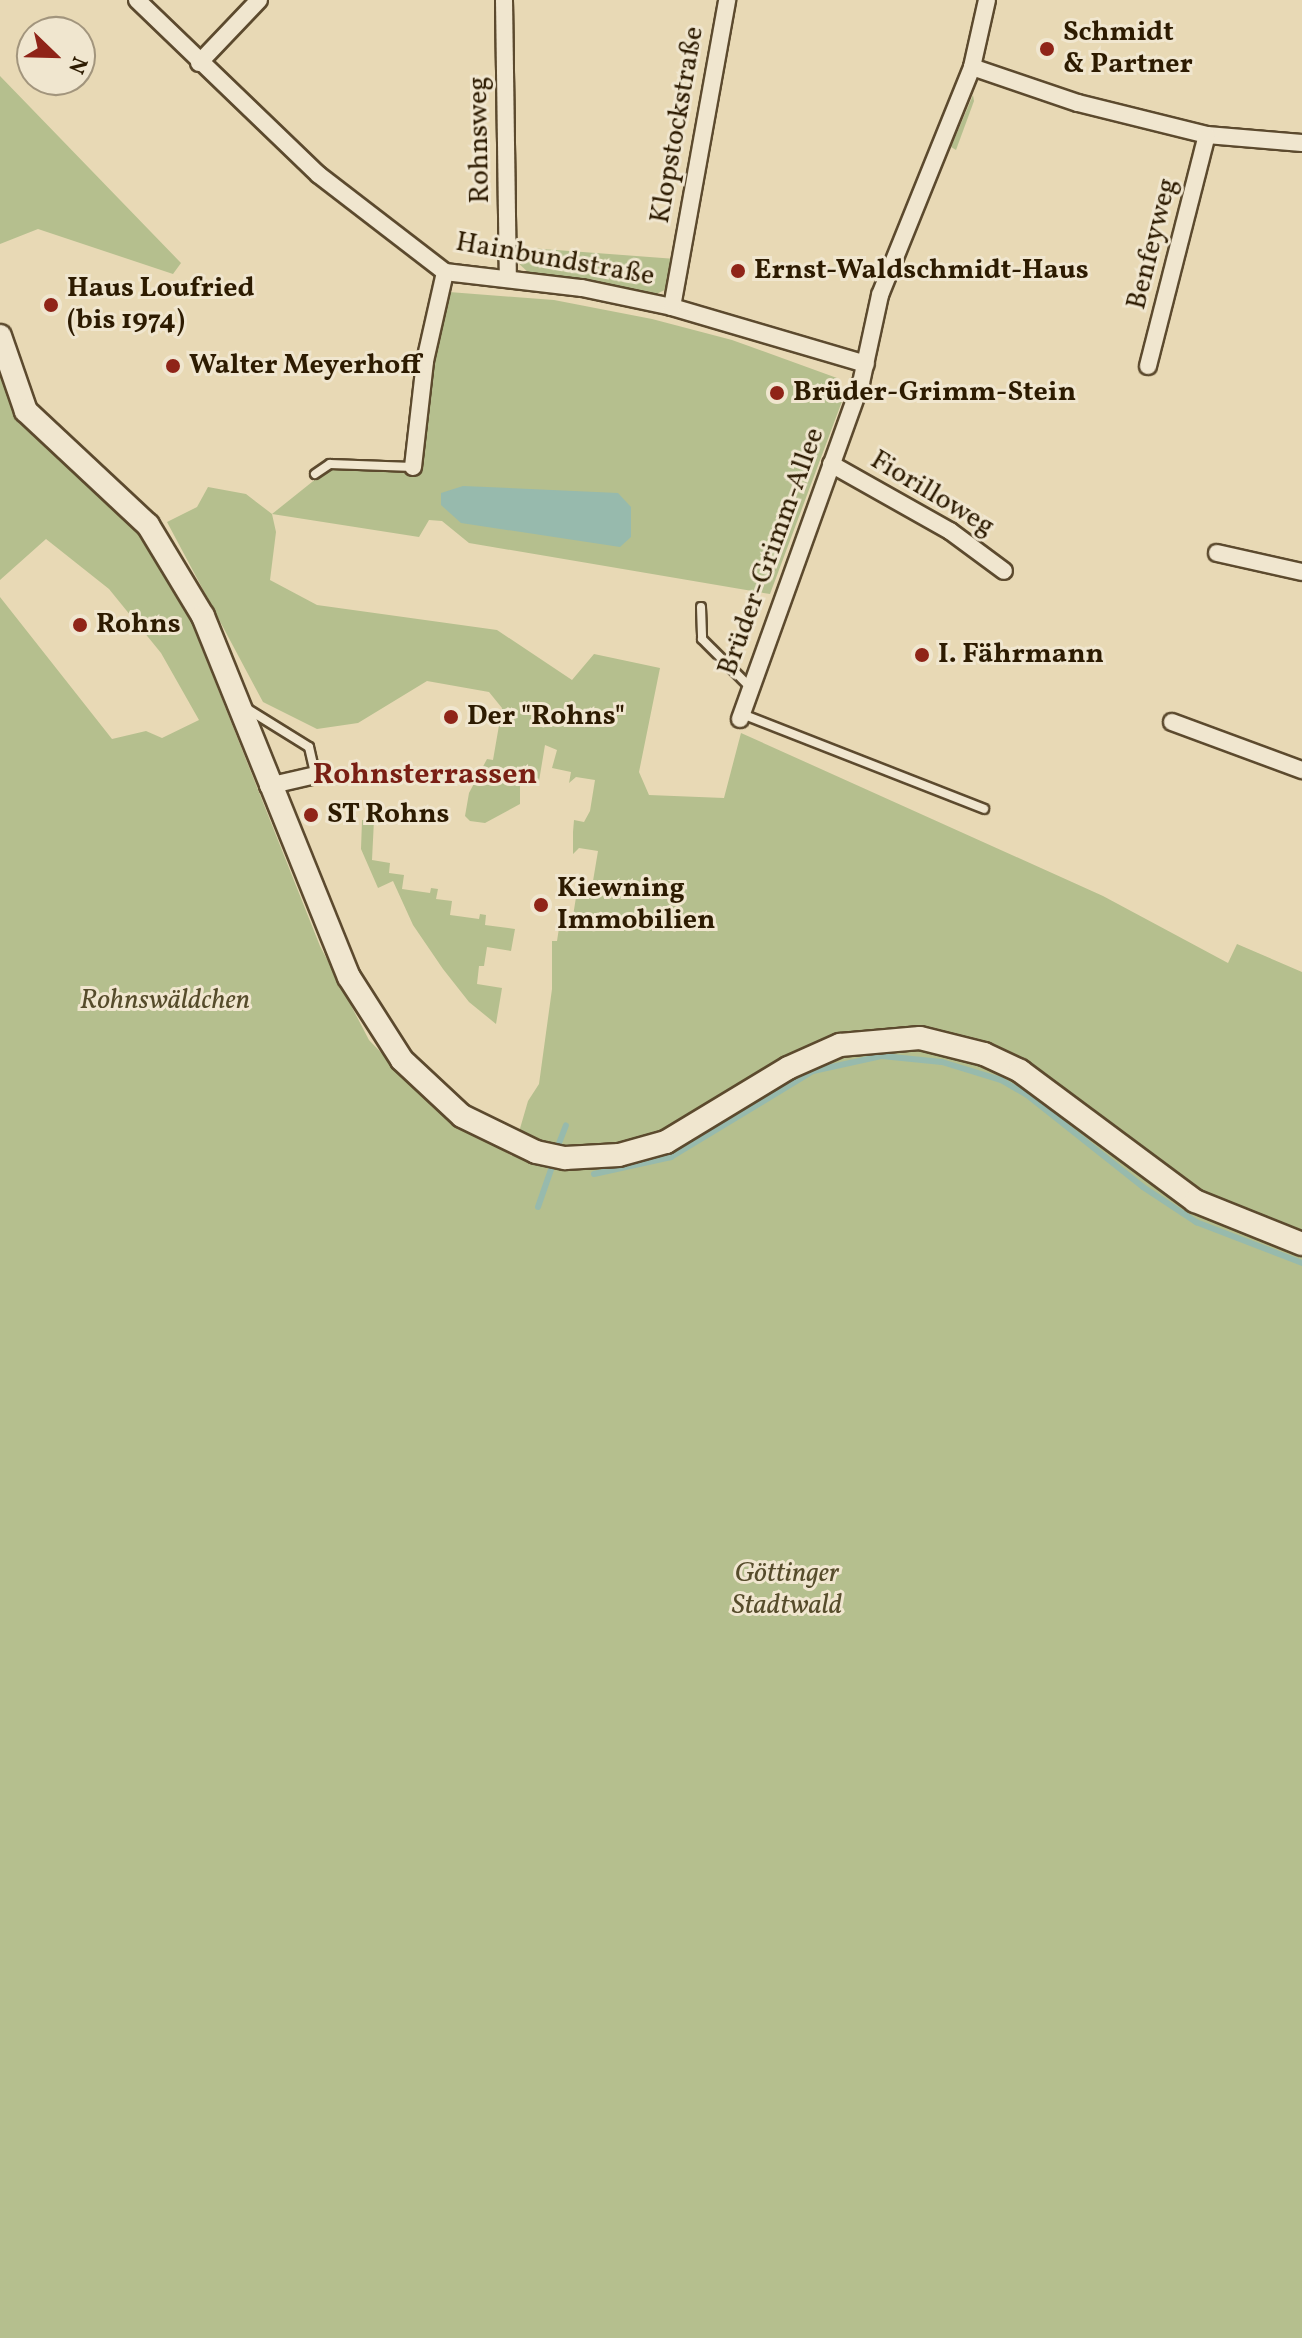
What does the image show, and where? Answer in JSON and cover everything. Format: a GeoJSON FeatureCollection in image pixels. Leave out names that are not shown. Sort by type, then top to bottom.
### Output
{"type":"FeatureCollection","features":[{"type":"Feature","properties":{"kind":"street","name":"Hainbundstraße"},"geometry":{"type":"LineString","coordinates":[[137,0],[199,63],[319,175],[445,272],[508,278],[672,307],[866,364]]}},
{"type":"Feature","properties":{"kind":"street"},"geometry":{"type":"LineString","coordinates":[[199,63],[259,0]]}},
{"type":"Feature","properties":{"kind":"street","name":"Rohnsweg"},"geometry":{"type":"LineString","coordinates":[[504,0],[508,278]]}},
{"type":"Feature","properties":{"kind":"street","name":"Klopstockstraße"},"geometry":{"type":"LineString","coordinates":[[672,307],[727,0]]}},
{"type":"Feature","properties":{"kind":"street","name":"Brüder-Grimm-Allee"},"geometry":{"type":"LineString","coordinates":[[741,716],[866,364],[880,295],[972,67],[987,0]]}},
{"type":"Feature","properties":{"kind":"street"},"geometry":{"type":"LineString","coordinates":[[972,67],[1078,103],[1207,135],[1302,143]]}},
{"type":"Feature","properties":{"kind":"street","name":"Benfeyweg"},"geometry":{"type":"LineString","coordinates":[[1148,366],[1207,135]]}},
{"type":"Feature","properties":{"kind":"street"},"geometry":{"type":"LineString","coordinates":[[413,467],[425,361],[445,272]]}},
{"type":"Feature","properties":{"kind":"street"},"geometry":{"type":"LineString","coordinates":[[0,336],[26,411],[148,525],[203,616],[333,945],[383,1036],[437,1096],[506,1142],[565,1158],[639,1150],[709,1120],[788,1068],[840,1045],[920,1038],[984,1054],[1020,1071],[1195,1201],[1302,1244]]}},
{"type":"Feature","properties":{"kind":"street","name":"Fiorilloweg"},"geometry":{"type":"LineString","coordinates":[[831,464],[950,531],[1004,571]]}},
{"type":"Feature","properties":{"kind":"street"},"geometry":{"type":"LineString","coordinates":[[1217,553],[1302,572]]}},
{"type":"Feature","properties":{"kind":"street"},"geometry":{"type":"LineString","coordinates":[[1172,722],[1302,770]]}},
{"type":"Feature","properties":{"kind":"street"},"geometry":{"type":"LineString","coordinates":[[268,786],[316,775]]}},
{"type":"Feature","properties":{"kind":"lane"},"geometry":{"type":"LineString","coordinates":[[315,474],[330,464],[413,467]]}},
{"type":"Feature","properties":{"kind":"lane"},"geometry":{"type":"LineString","coordinates":[[701,607],[702,639],[750,687]]}},
{"type":"Feature","properties":{"kind":"lane"},"geometry":{"type":"LineString","coordinates":[[237,703],[309,747],[316,775]]}},
{"type":"Feature","properties":{"kind":"lane","name":"Brüder-Grimm-Allee"},"geometry":{"type":"LineString","coordinates":[[741,716],[984,809]]}},
{"type":"Feature","properties":{"kind":"green space"},"geometry":{"type":"Polygon","coordinates":[[[0,76],[16,96],[181,263],[173,274],[38,229],[0,244],[0,76]]]}},
{"type":"Feature","properties":{"kind":"green space"},"geometry":{"type":"Polygon","coordinates":[[[973,95],[974,101],[956,150],[951,147],[973,95]]]}},
{"type":"Feature","properties":{"kind":"green space"},"geometry":{"type":"Polygon","coordinates":[[[516,247],[676,259],[669,288],[652,296],[530,274],[516,261],[516,247]]]}},
{"type":"Feature","properties":{"kind":"green space"},"geometry":{"type":"Polygon","coordinates":[[[449,292],[554,300],[652,319],[732,340],[837,378],[844,396],[770,594],[469,543],[442,521],[429,520],[419,537],[272,514],[327,470],[418,469],[428,362],[443,295],[449,292]]]}},
{"type":"Feature","properties":{"kind":"green space","name":"Göttinger Stadtwald"},"geometry":{"type":"Polygon","coordinates":[[[0,367],[11,404],[27,426],[139,526],[191,621],[320,946],[369,1040],[436,1110],[512,1156],[528,1101],[539,1084],[552,989],[552,941],[557,941],[561,915],[573,916],[577,891],[587,893],[593,881],[598,851],[579,848],[573,854],[574,820],[584,822],[590,811],[595,780],[576,777],[569,783],[571,772],[552,768],[557,750],[545,745],[539,781],[520,785],[520,804],[485,823],[470,821],[465,816],[469,793],[487,759],[493,760],[502,708],[489,692],[427,681],[358,723],[317,729],[263,702],[167,522],[197,507],[208,487],[246,494],[272,514],[276,532],[270,580],[317,605],[497,630],[572,680],[594,654],[660,668],[639,772],[649,795],[724,798],[741,733],[1103,896],[1228,963],[1237,944],[1302,972],[1302,2338],[0,2338],[0,597],[112,739],[146,731],[162,738],[199,720],[161,653],[109,589],[46,539],[0,580],[0,367]]]}},
{"type":"Feature","properties":{"kind":"green space"},"geometry":{"type":"Polygon","coordinates":[[[362,820],[374,820],[372,860],[390,863],[389,873],[404,875],[402,889],[430,893],[431,888],[438,889],[436,899],[452,901],[450,915],[479,919],[480,914],[486,915],[485,925],[515,929],[511,951],[487,947],[484,966],[479,966],[477,984],[502,988],[496,1024],[469,1002],[443,969],[413,925],[393,881],[378,888],[361,849],[362,820]]]}},
{"type":"Feature","properties":{"kind":"shaded area"},"geometry":{"type":"Polygon","coordinates":[[[463,486],[618,493],[631,507],[631,537],[620,547],[461,523],[441,505],[441,493],[463,486]]]}},
{"type":"Feature","properties":{"kind":"waterway"},"geometry":{"type":"LineString","coordinates":[[594,1174],[671,1157],[813,1071],[882,1056],[942,1062],[1001,1080],[1027,1095],[1143,1187],[1196,1222],[1302,1263]]}},
{"type":"Feature","properties":{"kind":"waterway"},"geometry":{"type":"LineString","coordinates":[[558,1146],[566,1125]]}},
{"type":"Feature","properties":{"kind":"waterway"},"geometry":{"type":"LineString","coordinates":[[538,1207],[553,1164]]}},
{"type":"Feature","properties":{"kind":"place","name":"Schmidt & Partner"},"geometry":{"type":"Point","coordinates":[1047,49]}},
{"type":"Feature","properties":{"kind":"place","name":"Ernst-Waldschmidt-Haus"},"geometry":{"type":"Point","coordinates":[738,271]}},
{"type":"Feature","properties":{"kind":"place","name":"Haus Loufried (bis 1974)"},"geometry":{"type":"Point","coordinates":[51,305]}},
{"type":"Feature","properties":{"kind":"place","name":"Walter Meyerhoff"},"geometry":{"type":"Point","coordinates":[173,366]}},
{"type":"Feature","properties":{"kind":"place","name":"Brüder-Grimm-Stein"},"geometry":{"type":"Point","coordinates":[777,393]}},
{"type":"Feature","properties":{"kind":"place","name":"Rohns"},"geometry":{"type":"Point","coordinates":[80,625]}},
{"type":"Feature","properties":{"kind":"place","name":"I. Fährmann"},"geometry":{"type":"Point","coordinates":[922,655]}},
{"type":"Feature","properties":{"kind":"place","name":"Der \"Rohns\""},"geometry":{"type":"Point","coordinates":[451,717]}},
{"type":"Feature","properties":{"kind":"place","name":"ST Rohns"},"geometry":{"type":"Point","coordinates":[311,815]}},
{"type":"Feature","properties":{"kind":"place","name":"Kiewning Immobilien"},"geometry":{"type":"Point","coordinates":[541,905]}},
{"type":"Feature","properties":{"kind":"district","name":"Rohnsterrassen"},"geometry":{"type":"Point","coordinates":[425,775]}},
{"type":"Feature","properties":{"kind":"park label","name":"Rohnswäldchen"},"geometry":{"type":"Point","coordinates":[165,1001]}}]}
